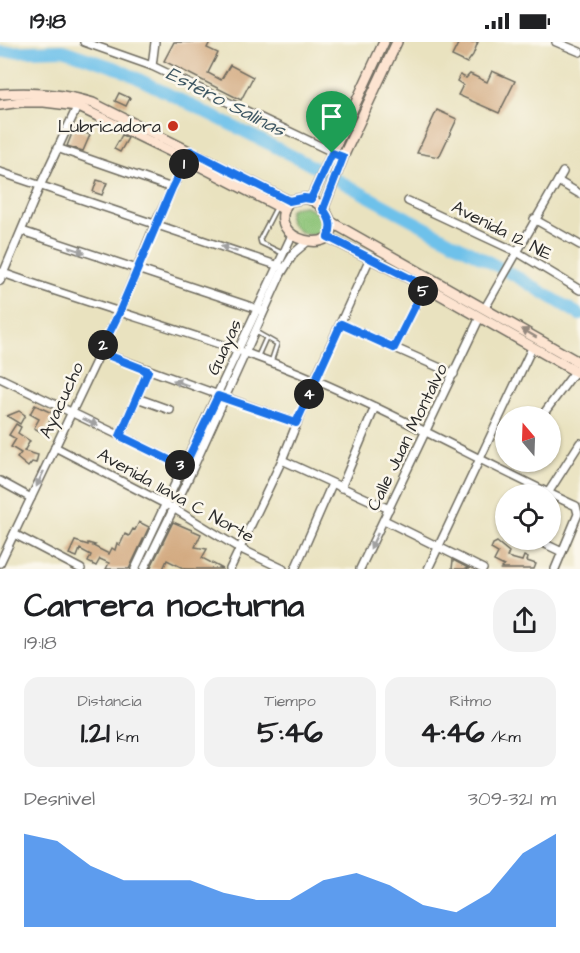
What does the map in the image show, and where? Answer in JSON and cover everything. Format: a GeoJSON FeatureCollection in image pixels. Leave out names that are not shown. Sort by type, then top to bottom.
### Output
{"type":"FeatureCollection","features":[{"type":"Feature","properties":{"kind":"main road"},"geometry":{"type":"LineString","coordinates":[[311,199],[384,42]]}},
{"type":"Feature","properties":{"kind":"main road"},"geometry":{"type":"LineString","coordinates":[[323,209],[343,157],[397,42]]}},
{"type":"Feature","properties":{"kind":"main road"},"geometry":{"type":"LineString","coordinates":[[0,94],[43,94],[79,103],[289,201]]}},
{"type":"Feature","properties":{"kind":"main road"},"geometry":{"type":"LineString","coordinates":[[0,105],[21,102],[79,103]]}},
{"type":"Feature","properties":{"kind":"main road"},"geometry":{"type":"LineString","coordinates":[[189,155],[280,208],[292,235],[307,242],[317,242],[328,237],[332,230],[331,222],[323,209],[311,199],[289,201],[280,208]]}},
{"type":"Feature","properties":{"kind":"main road"},"geometry":{"type":"LineString","coordinates":[[331,222],[485,308],[579,368]]}},
{"type":"Feature","properties":{"kind":"main road"},"geometry":{"type":"LineString","coordinates":[[328,237],[425,286],[532,348],[579,368]]}},
{"type":"Feature","properties":{"kind":"street"},"geometry":{"type":"LineString","coordinates":[[84,42],[152,66],[343,157]]}},
{"type":"Feature","properties":{"kind":"street"},"geometry":{"type":"LineString","coordinates":[[152,66],[155,42]]}},
{"type":"Feature","properties":{"kind":"street"},"geometry":{"type":"LineString","coordinates":[[556,42],[580,52]]}},
{"type":"Feature","properties":{"kind":"street"},"geometry":{"type":"LineString","coordinates":[[0,281],[40,186],[79,103]]}},
{"type":"Feature","properties":{"kind":"street"},"geometry":{"type":"LineString","coordinates":[[57,148],[172,188]]}},
{"type":"Feature","properties":{"kind":"street","name":"Ayacucho"},"geometry":{"type":"LineString","coordinates":[[0,563],[119,313],[155,224],[189,155]]}},
{"type":"Feature","properties":{"kind":"street"},"geometry":{"type":"LineString","coordinates":[[0,172],[281,266]]}},
{"type":"Feature","properties":{"kind":"street"},"geometry":{"type":"LineString","coordinates":[[485,308],[563,172]]}},
{"type":"Feature","properties":{"kind":"street"},"geometry":{"type":"LineString","coordinates":[[558,181],[580,194]]}},
{"type":"Feature","properties":{"kind":"street","name":"Avenida 12 NE"},"geometry":{"type":"LineString","coordinates":[[408,201],[517,252],[580,290]]}},
{"type":"Feature","properties":{"kind":"street"},"geometry":{"type":"LineString","coordinates":[[534,219],[580,245]]}},
{"type":"Feature","properties":{"kind":"street"},"geometry":{"type":"LineString","coordinates":[[22,231],[261,310]]}},
{"type":"Feature","properties":{"kind":"street","name":"Guayas"},"geometry":{"type":"LineString","coordinates":[[135,569],[192,470],[221,397],[281,266],[283,254],[292,235]]}},
{"type":"Feature","properties":{"kind":"street","name":"Guayas"},"geometry":{"type":"LineString","coordinates":[[281,266],[307,242]]}},
{"type":"Feature","properties":{"kind":"street"},"geometry":{"type":"LineString","coordinates":[[230,569],[282,460],[314,381],[370,258]]}},
{"type":"Feature","properties":{"kind":"street"},"geometry":{"type":"LineString","coordinates":[[2,272],[257,358],[375,407],[495,466]]}},
{"type":"Feature","properties":{"kind":"street"},"geometry":{"type":"LineString","coordinates":[[394,348],[425,286]]}},
{"type":"Feature","properties":{"kind":"street","name":"Guayas"},"geometry":{"type":"LineString","coordinates":[[241,352],[254,331],[261,310]]}},
{"type":"Feature","properties":{"kind":"street","name":"Calle Juan Montalvo"},"geometry":{"type":"LineString","coordinates":[[360,569],[480,317]]}},
{"type":"Feature","properties":{"kind":"street"},"geometry":{"type":"LineString","coordinates":[[341,324],[454,374]]}},
{"type":"Feature","properties":{"kind":"street"},"geometry":{"type":"LineString","coordinates":[[428,569],[532,348]]}},
{"type":"Feature","properties":{"kind":"street"},"geometry":{"type":"LineString","coordinates":[[100,352],[296,423]]}},
{"type":"Feature","properties":{"kind":"street"},"geometry":{"type":"LineString","coordinates":[[550,406],[579,368]]}},
{"type":"Feature","properties":{"kind":"street"},"geometry":{"type":"LineString","coordinates":[[120,436],[148,371]]}},
{"type":"Feature","properties":{"kind":"street"},"geometry":{"type":"LineString","coordinates":[[0,378],[192,470]]}},
{"type":"Feature","properties":{"kind":"street","name":"Guayas"},"geometry":{"type":"LineString","coordinates":[[144,569],[184,467],[221,397]]}},
{"type":"Feature","properties":{"kind":"street"},"geometry":{"type":"LineString","coordinates":[[137,398],[170,410]]}},
{"type":"Feature","properties":{"kind":"street"},"geometry":{"type":"LineString","coordinates":[[341,488],[375,407]]}},
{"type":"Feature","properties":{"kind":"street"},"geometry":{"type":"LineString","coordinates":[[554,484],[580,443]]}},
{"type":"Feature","properties":{"kind":"street","name":"Avenida 11ava C Norte"},"geometry":{"type":"LineString","coordinates":[[55,447],[170,506],[239,548],[284,569]]}},
{"type":"Feature","properties":{"kind":"street"},"geometry":{"type":"LineString","coordinates":[[282,460],[389,508]]}},
{"type":"Feature","properties":{"kind":"street"},"geometry":{"type":"LineString","coordinates":[[506,472],[530,484]]}},
{"type":"Feature","properties":{"kind":"street"},"geometry":{"type":"LineString","coordinates":[[0,481],[31,498]]}},
{"type":"Feature","properties":{"kind":"street"},"geometry":{"type":"LineString","coordinates":[[295,569],[332,484]]}},
{"type":"Feature","properties":{"kind":"street"},"geometry":{"type":"LineString","coordinates":[[555,569],[578,510],[576,506],[561,499]]}},
{"type":"Feature","properties":{"kind":"street"},"geometry":{"type":"LineString","coordinates":[[384,520],[483,569]]}},
{"type":"Feature","properties":{"kind":"street"},"geometry":{"type":"LineString","coordinates":[[14,534],[81,569]]}},
{"type":"Feature","properties":{"kind":"street"},"geometry":{"type":"LineString","coordinates":[[558,550],[562,552]]}},
{"type":"Feature","properties":{"kind":"lane"},"geometry":{"type":"LineString","coordinates":[[280,208],[260,239],[261,243],[283,254]]}},
{"type":"Feature","properties":{"kind":"lane"},"geometry":{"type":"LineString","coordinates":[[254,331],[278,345],[270,364]]}},
{"type":"Feature","properties":{"kind":"lane"},"geometry":{"type":"LineString","coordinates":[[257,358],[266,337]]}},
{"type":"Feature","properties":{"kind":"green space"},"geometry":{"type":"Polygon","coordinates":[[[305,206],[316,212],[323,221],[325,229],[318,235],[301,232],[290,221],[290,210],[294,207],[305,206]]]}},
{"type":"Feature","properties":{"kind":"building"},"geometry":{"type":"Polygon","coordinates":[[[174,42],[210,42],[207,48],[218,53],[208,73],[221,80],[230,65],[253,77],[241,100],[164,61],[174,42]]]}},
{"type":"Feature","properties":{"kind":"building"},"geometry":{"type":"Polygon","coordinates":[[[459,42],[478,42],[467,63],[452,56],[459,42]]]}},
{"type":"Feature","properties":{"kind":"building"},"geometry":{"type":"Polygon","coordinates":[[[492,71],[515,81],[499,113],[458,95],[463,85],[457,81],[460,75],[466,78],[470,74],[487,82],[492,71]]]}},
{"type":"Feature","properties":{"kind":"building"},"geometry":{"type":"Polygon","coordinates":[[[119,93],[130,98],[126,106],[115,101],[119,93]]]}},
{"type":"Feature","properties":{"kind":"building"},"geometry":{"type":"Polygon","coordinates":[[[437,110],[457,119],[439,157],[417,153],[437,110]]]}},
{"type":"Feature","properties":{"kind":"building"},"geometry":{"type":"Polygon","coordinates":[[[75,126],[90,135],[83,151],[67,146],[75,126]]]}},
{"type":"Feature","properties":{"kind":"building"},"geometry":{"type":"Polygon","coordinates":[[[122,135],[128,138],[120,152],[114,149],[122,135]]]}},
{"type":"Feature","properties":{"kind":"building"},"geometry":{"type":"Polygon","coordinates":[[[97,180],[107,183],[102,195],[93,192],[97,180]]]}},
{"type":"Feature","properties":{"kind":"building"},"geometry":{"type":"Polygon","coordinates":[[[35,405],[54,414],[43,433],[34,428],[39,419],[30,414],[35,405]]]}},
{"type":"Feature","properties":{"kind":"building"},"geometry":{"type":"Polygon","coordinates":[[[19,411],[25,415],[20,424],[7,416],[19,411]]]}},
{"type":"Feature","properties":{"kind":"building"},"geometry":{"type":"Polygon","coordinates":[[[16,424],[21,427],[18,433],[30,441],[24,451],[38,455],[36,463],[32,462],[28,467],[17,458],[21,453],[11,447],[16,439],[9,435],[16,424]]]}},
{"type":"Feature","properties":{"kind":"building"},"geometry":{"type":"Polygon","coordinates":[[[139,522],[149,527],[129,569],[106,569],[109,563],[100,559],[96,566],[88,562],[91,555],[80,549],[77,557],[69,554],[75,541],[95,545],[93,546],[109,554],[112,548],[115,550],[117,543],[120,545],[125,534],[129,536],[133,529],[135,530],[139,522]]]}},
{"type":"Feature","properties":{"kind":"building"},"geometry":{"type":"Polygon","coordinates":[[[173,522],[201,534],[195,547],[207,549],[202,558],[223,569],[185,569],[167,560],[163,569],[150,569],[173,522]]]}},
{"type":"Feature","properties":{"kind":"building"},"geometry":{"type":"Polygon","coordinates":[[[495,543],[495,550],[509,552],[507,557],[522,561],[524,556],[528,558],[527,561],[536,564],[534,569],[501,569],[504,566],[494,561],[498,553],[491,549],[495,543]]]}},
{"type":"Feature","properties":{"kind":"building"},"geometry":{"type":"Polygon","coordinates":[[[453,560],[470,569],[452,569],[453,560]]]}},
{"type":"Feature","properties":{"kind":"waterway","name":"Estero Salinas"},"geometry":{"type":"LineString","coordinates":[[0,52],[63,50],[119,69],[299,159],[519,278],[580,315]]}},
{"type":"Feature","properties":{"kind":"place","name":"Lubricadora"},"geometry":{"type":"Point","coordinates":[173,126]}},
{"type":"Feature","properties":{"kind":"route"},"geometry":{"type":"LineString","coordinates":[[191,151],[289,201],[311,199],[332,153],[343,157],[323,209],[331,222],[332,230],[328,237],[425,286],[394,348],[341,324],[296,423],[218,396],[184,467],[120,436],[148,371],[100,352],[119,313],[155,224],[191,151]]}}]}
